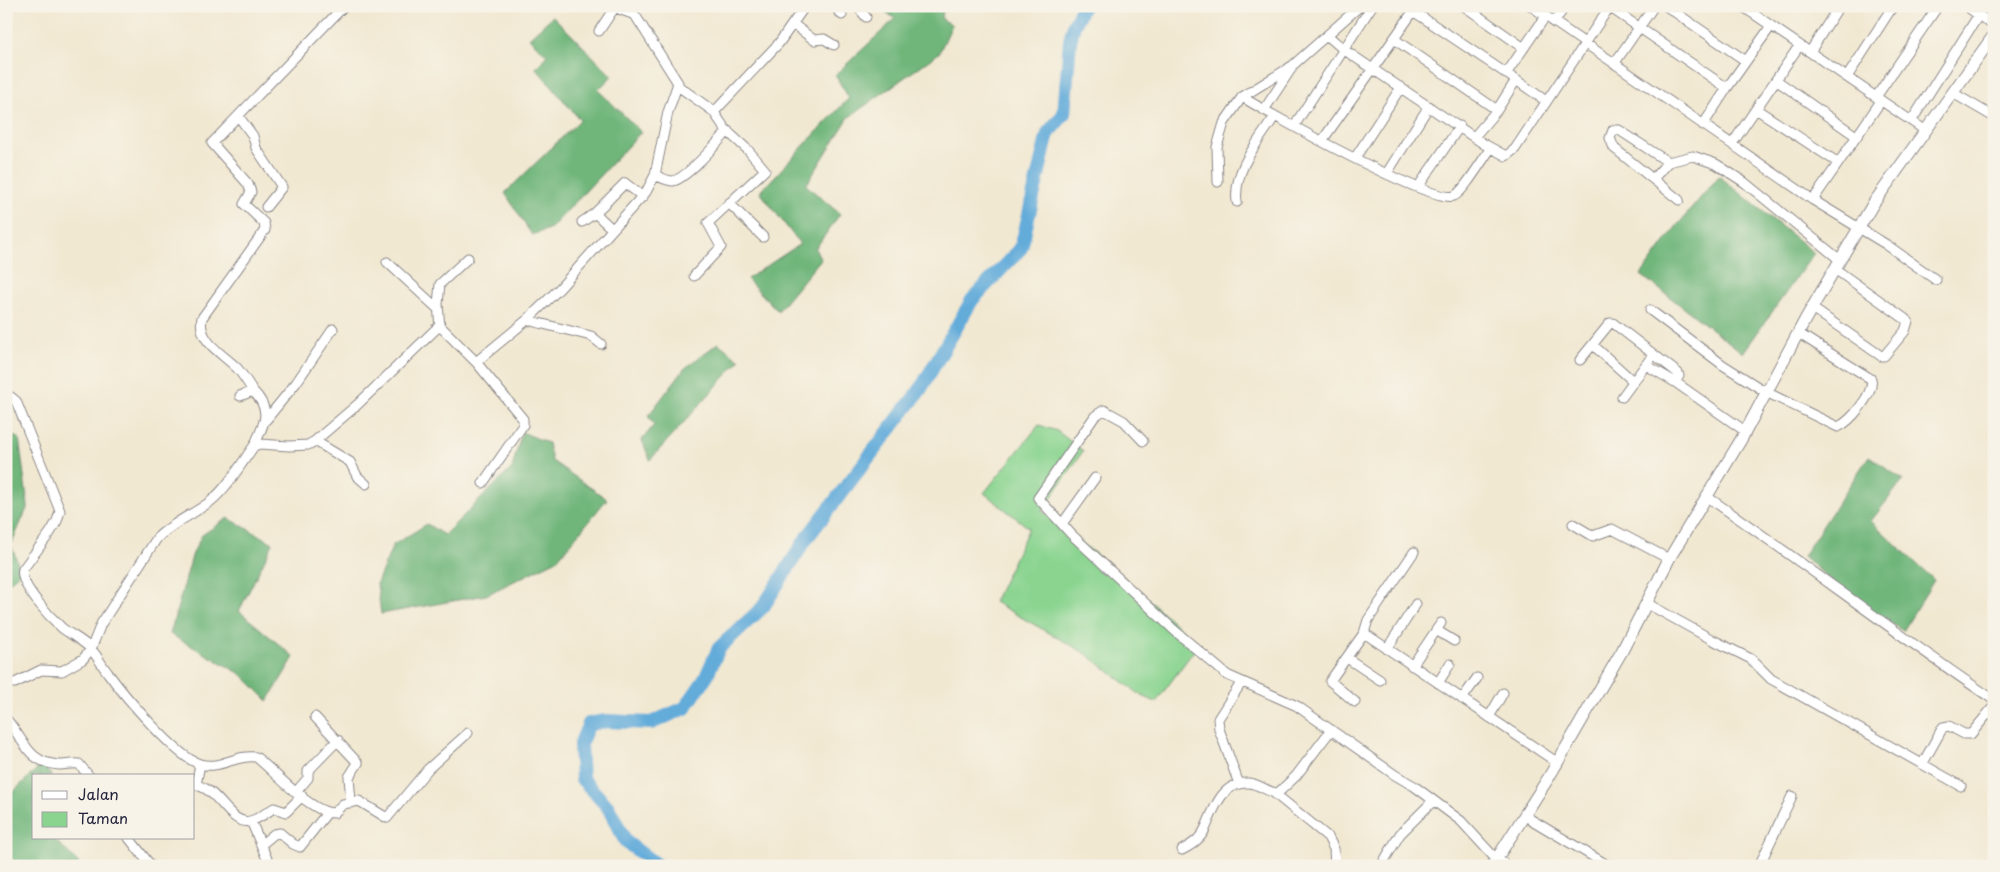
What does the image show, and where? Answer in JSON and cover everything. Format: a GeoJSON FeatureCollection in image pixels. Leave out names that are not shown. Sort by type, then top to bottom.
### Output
{"type":"FeatureCollection","features":[{"type":"Feature","properties":{"kind":"street"},"geometry":{"type":"LineString","coordinates":[[266,420],[263,408],[244,376],[220,355],[203,334],[200,326],[202,318],[266,230],[264,223],[244,204],[250,192],[248,184],[212,143],[344,6]]}},
{"type":"Feature","properties":{"kind":"street"},"geometry":{"type":"LineString","coordinates":[[712,111],[724,104],[780,43],[805,6]]}},
{"type":"Feature","properties":{"kind":"street"},"geometry":{"type":"LineString","coordinates":[[834,6],[842,15]]}},
{"type":"Feature","properties":{"kind":"street"},"geometry":{"type":"LineString","coordinates":[[857,6],[866,16]]}},
{"type":"Feature","properties":{"kind":"street"},"geometry":{"type":"LineString","coordinates":[[1218,182],[1217,147],[1224,123],[1242,96],[1292,66],[1360,6]]}},
{"type":"Feature","properties":{"kind":"street"},"geometry":{"type":"LineString","coordinates":[[1294,126],[1372,6]]}},
{"type":"Feature","properties":{"kind":"street"},"geometry":{"type":"LineString","coordinates":[[1464,6],[1524,48]]}},
{"type":"Feature","properties":{"kind":"street"},"geometry":{"type":"LineString","coordinates":[[1531,6],[1813,200],[1887,245],[1936,280]]}},
{"type":"Feature","properties":{"kind":"street"},"geometry":{"type":"LineString","coordinates":[[1554,23],[1565,6]]}},
{"type":"Feature","properties":{"kind":"street"},"geometry":{"type":"LineString","coordinates":[[1614,64],[1654,6]]}},
{"type":"Feature","properties":{"kind":"street"},"geometry":{"type":"LineString","coordinates":[[1666,6],[1746,61]]}},
{"type":"Feature","properties":{"kind":"street"},"geometry":{"type":"LineString","coordinates":[[1742,6],[1926,130]]}},
{"type":"Feature","properties":{"kind":"street"},"geometry":{"type":"LineString","coordinates":[[1810,52],[1839,6]]}},
{"type":"Feature","properties":{"kind":"street"},"geometry":{"type":"LineString","coordinates":[[1847,77],[1894,6]]}},
{"type":"Feature","properties":{"kind":"street"},"geometry":{"type":"LineString","coordinates":[[1813,200],[1938,6]]}},
{"type":"Feature","properties":{"kind":"street"},"geometry":{"type":"LineString","coordinates":[[1966,6],[1994,26]]}},
{"type":"Feature","properties":{"kind":"street"},"geometry":{"type":"LineString","coordinates":[[476,362],[527,320],[560,288],[643,197],[655,175],[668,112],[678,86],[677,80],[633,10],[613,7],[599,32]]}},
{"type":"Feature","properties":{"kind":"street"},"geometry":{"type":"LineString","coordinates":[[1327,35],[1343,49],[1374,70],[1474,137],[1506,156],[1516,149],[1609,7],[1726,88]]}},
{"type":"Feature","properties":{"kind":"street"},"geometry":{"type":"LineString","coordinates":[[1322,142],[1415,9],[1546,101]]}},
{"type":"Feature","properties":{"kind":"street"},"geometry":{"type":"LineString","coordinates":[[1912,120],[1978,16]]}},
{"type":"Feature","properties":{"kind":"street"},"geometry":{"type":"LineString","coordinates":[[1506,74],[1545,17]]}},
{"type":"Feature","properties":{"kind":"street"},"geometry":{"type":"LineString","coordinates":[[793,24],[814,40],[824,39],[834,45]]}},
{"type":"Feature","properties":{"kind":"street"},"geometry":{"type":"LineString","coordinates":[[1703,124],[1726,88],[1771,26]]}},
{"type":"Feature","properties":{"kind":"street"},"geometry":{"type":"LineString","coordinates":[[1493,862],[1526,816],[1558,764],[1648,604],[1668,559],[1745,431],[1798,332],[1873,204],[1994,35]]}},
{"type":"Feature","properties":{"kind":"street"},"geometry":{"type":"LineString","coordinates":[[1394,39],[1497,110]]}},
{"type":"Feature","properties":{"kind":"street"},"geometry":{"type":"LineString","coordinates":[[1732,144],[1799,46]]}},
{"type":"Feature","properties":{"kind":"street"},"geometry":{"type":"LineString","coordinates":[[1264,110],[1292,66]]}},
{"type":"Feature","properties":{"kind":"street"},"geometry":{"type":"LineString","coordinates":[[1474,137],[1497,110],[1516,80]]}},
{"type":"Feature","properties":{"kind":"street"},"geometry":{"type":"LineString","coordinates":[[1776,80],[1856,136]]}},
{"type":"Feature","properties":{"kind":"street"},"geometry":{"type":"LineString","coordinates":[[678,86],[712,111],[728,132],[765,170],[708,222],[720,244],[719,251],[694,276]]}},
{"type":"Feature","properties":{"kind":"street"},"geometry":{"type":"LineString","coordinates":[[1355,158],[1401,88]]}},
{"type":"Feature","properties":{"kind":"street"},"geometry":{"type":"LineString","coordinates":[[1953,93],[1994,117]]}},
{"type":"Feature","properties":{"kind":"street"},"geometry":{"type":"LineString","coordinates":[[1242,96],[1322,142],[1418,187],[1447,197],[1454,196],[1491,148]]}},
{"type":"Feature","properties":{"kind":"street"},"geometry":{"type":"LineString","coordinates":[[1387,173],[1429,106]]}},
{"type":"Feature","properties":{"kind":"street"},"geometry":{"type":"LineString","coordinates":[[1756,109],[1837,162]]}},
{"type":"Feature","properties":{"kind":"street"},"geometry":{"type":"LineString","coordinates":[[239,116],[253,136],[258,152],[282,187],[266,207]]}},
{"type":"Feature","properties":{"kind":"street"},"geometry":{"type":"LineString","coordinates":[[1237,202],[1236,188],[1239,176],[1275,116]]}},
{"type":"Feature","properties":{"kind":"street"},"geometry":{"type":"LineString","coordinates":[[1418,187],[1460,126]]}},
{"type":"Feature","properties":{"kind":"street"},"geometry":{"type":"LineString","coordinates":[[1668,162],[1619,130],[1614,130],[1610,138],[1614,148],[1679,200]]}},
{"type":"Feature","properties":{"kind":"street"},"geometry":{"type":"LineString","coordinates":[[655,175],[668,180],[678,180],[698,163],[728,132]]}},
{"type":"Feature","properties":{"kind":"street"},"geometry":{"type":"LineString","coordinates":[[1653,179],[1668,162],[1693,156],[1716,164],[1744,182],[1838,265],[1908,321],[1905,331],[1884,356],[1881,356],[1812,308]]}},
{"type":"Feature","properties":{"kind":"street"},"geometry":{"type":"LineString","coordinates":[[582,222],[595,214],[625,183],[643,197]]}},
{"type":"Feature","properties":{"kind":"street"},"geometry":{"type":"LineString","coordinates":[[729,203],[763,237]]}},
{"type":"Feature","properties":{"kind":"street"},"geometry":{"type":"LineString","coordinates":[[595,214],[612,229]]}},
{"type":"Feature","properties":{"kind":"street"},"geometry":{"type":"LineString","coordinates":[[468,258],[441,281],[438,309],[440,328],[476,362],[523,419],[523,425],[483,483]]}},
{"type":"Feature","properties":{"kind":"street"},"geometry":{"type":"LineString","coordinates":[[387,262],[438,309]]}},
{"type":"Feature","properties":{"kind":"street"},"geometry":{"type":"LineString","coordinates":[[1650,310],[1723,364],[1766,392],[1838,427],[1851,418],[1871,389],[1871,379],[1798,332]]}},
{"type":"Feature","properties":{"kind":"street"},"geometry":{"type":"LineString","coordinates":[[527,320],[591,336],[601,344]]}},
{"type":"Feature","properties":{"kind":"street"},"geometry":{"type":"LineString","coordinates":[[1580,360],[1611,322],[1678,373],[1679,376],[1675,382]]}},
{"type":"Feature","properties":{"kind":"street"},"geometry":{"type":"LineString","coordinates":[[254,446],[260,444],[308,445],[316,442],[357,405],[431,332],[440,328]]}},
{"type":"Feature","properties":{"kind":"street"},"geometry":{"type":"LineString","coordinates":[[6,693],[8,683],[15,684],[41,670],[68,670],[83,659],[91,649],[105,616],[157,538],[165,530],[175,526],[212,499],[254,446],[266,420],[296,383],[333,329]]}},
{"type":"Feature","properties":{"kind":"street"},"geometry":{"type":"LineString","coordinates":[[1593,345],[1634,382]]}},
{"type":"Feature","properties":{"kind":"street"},"geometry":{"type":"LineString","coordinates":[[1622,398],[1653,355]]}},
{"type":"Feature","properties":{"kind":"street"},"geometry":{"type":"LineString","coordinates":[[1646,365],[1675,382],[1745,431]]}},
{"type":"Feature","properties":{"kind":"street"},"geometry":{"type":"LineString","coordinates":[[240,396],[252,391]]}},
{"type":"Feature","properties":{"kind":"street"},"geometry":{"type":"LineString","coordinates":[[6,398],[11,398],[16,402],[60,511],[57,521],[23,569],[22,577],[38,602],[62,628],[91,649],[111,678],[158,732],[186,757],[200,764],[222,765],[248,756],[256,756],[314,806],[328,813],[334,813],[340,806],[351,802],[363,802],[387,818],[428,769],[468,733]]}},
{"type":"Feature","properties":{"kind":"street"},"geometry":{"type":"LineString","coordinates":[[1143,441],[1112,413],[1104,410],[1096,416],[1038,498],[1062,524],[1174,630],[1228,675],[1241,683],[1297,706],[1395,776],[1419,789],[1470,828],[1493,862],[1508,866]]}},
{"type":"Feature","properties":{"kind":"street"},"geometry":{"type":"LineString","coordinates":[[316,442],[350,462],[355,474],[366,484]]}},
{"type":"Feature","properties":{"kind":"street"},"geometry":{"type":"LineString","coordinates":[[1062,524],[1096,478]]}},
{"type":"Feature","properties":{"kind":"street"},"geometry":{"type":"LineString","coordinates":[[1706,496],[1777,544],[1900,635],[1994,700]]}},
{"type":"Feature","properties":{"kind":"street"},"geometry":{"type":"LineString","coordinates":[[1573,524],[1593,536],[1597,536],[1612,528],[1668,559]]}},
{"type":"Feature","properties":{"kind":"street"},"geometry":{"type":"LineString","coordinates":[[1355,702],[1330,683],[1364,633],[1368,620],[1414,552]]}},
{"type":"Feature","properties":{"kind":"street"},"geometry":{"type":"LineString","coordinates":[[1387,649],[1416,604]]}},
{"type":"Feature","properties":{"kind":"street"},"geometry":{"type":"LineString","coordinates":[[1648,604],[1710,640],[1751,659],[1771,678],[1923,762],[1962,786]]}},
{"type":"Feature","properties":{"kind":"street"},"geometry":{"type":"LineString","coordinates":[[1412,666],[1439,627],[1454,641]]}},
{"type":"Feature","properties":{"kind":"street"},"geometry":{"type":"LineString","coordinates":[[1364,633],[1558,764]]}},
{"type":"Feature","properties":{"kind":"street"},"geometry":{"type":"LineString","coordinates":[[1347,658],[1380,680]]}},
{"type":"Feature","properties":{"kind":"street"},"geometry":{"type":"LineString","coordinates":[[1438,683],[1450,664]]}},
{"type":"Feature","properties":{"kind":"street"},"geometry":{"type":"LineString","coordinates":[[1462,699],[1477,678]]}},
{"type":"Feature","properties":{"kind":"street"},"geometry":{"type":"LineString","coordinates":[[1239,784],[1219,729],[1218,719],[1241,683]]}},
{"type":"Feature","properties":{"kind":"street"},"geometry":{"type":"LineString","coordinates":[[1489,717],[1503,693]]}},
{"type":"Feature","properties":{"kind":"street"},"geometry":{"type":"LineString","coordinates":[[1923,762],[1943,727],[1949,726],[1964,734],[1971,734],[1994,706]]}},
{"type":"Feature","properties":{"kind":"street"},"geometry":{"type":"LineString","coordinates":[[315,717],[358,763],[349,778],[351,802]]}},
{"type":"Feature","properties":{"kind":"street"},"geometry":{"type":"LineString","coordinates":[[6,719],[18,732],[31,756],[48,763],[79,764],[87,774]]}},
{"type":"Feature","properties":{"kind":"street"},"geometry":{"type":"LineString","coordinates":[[1274,793],[1283,790],[1296,776],[1330,730]]}},
{"type":"Feature","properties":{"kind":"street"},"geometry":{"type":"LineString","coordinates":[[200,764],[195,785],[212,793],[237,820],[251,821],[274,808],[286,812],[308,778],[308,771],[338,740]]}},
{"type":"Feature","properties":{"kind":"street"},"geometry":{"type":"LineString","coordinates":[[1182,850],[1196,841],[1203,832],[1215,803],[1228,790],[1239,784],[1255,784],[1274,793],[1328,837],[1334,850],[1335,866]]}},
{"type":"Feature","properties":{"kind":"street"},"geometry":{"type":"LineString","coordinates":[[1759,866],[1792,796]]}},
{"type":"Feature","properties":{"kind":"street"},"geometry":{"type":"LineString","coordinates":[[1381,866],[1400,834],[1433,801]]}},
{"type":"Feature","properties":{"kind":"street"},"geometry":{"type":"LineString","coordinates":[[262,844],[274,834],[280,833],[293,844],[300,846],[328,813]]}},
{"type":"Feature","properties":{"kind":"street"},"geometry":{"type":"LineString","coordinates":[[1526,816],[1610,866]]}},
{"type":"Feature","properties":{"kind":"street"},"geometry":{"type":"LineString","coordinates":[[251,821],[270,866]]}},
{"type":"Feature","properties":{"kind":"street"},"geometry":{"type":"LineString","coordinates":[[131,840],[151,866]]}},
{"type":"Feature","properties":{"kind":"green space"},"geometry":{"type":"Polygon","coordinates":[[[879,6],[945,6],[941,18],[952,25],[939,53],[849,117],[806,185],[840,214],[815,249],[821,259],[778,311],[747,279],[800,244],[760,192],[849,98],[835,75],[895,19],[879,6]]]}},
{"type":"Feature","properties":{"kind":"green space"},"geometry":{"type":"Polygon","coordinates":[[[553,16],[612,76],[598,90],[641,132],[551,228],[532,235],[505,193],[580,120],[536,68],[547,55],[529,38],[553,16]]]}},
{"type":"Feature","properties":{"kind":"green space"},"geometry":{"type":"Polygon","coordinates":[[[1719,176],[1814,253],[1743,353],[1641,275],[1676,227],[1719,176]]]}},
{"type":"Feature","properties":{"kind":"green space"},"geometry":{"type":"Polygon","coordinates":[[[718,343],[740,360],[650,460],[642,440],[654,425],[648,416],[684,369],[718,343]]]}},
{"type":"Feature","properties":{"kind":"green space"},"geometry":{"type":"Polygon","coordinates":[[[1039,425],[1057,431],[1083,451],[1042,511],[1124,577],[1198,645],[1156,702],[1142,696],[1085,653],[994,602],[1029,528],[984,493],[1039,425]]]}},
{"type":"Feature","properties":{"kind":"green space"},"geometry":{"type":"Polygon","coordinates":[[[522,432],[548,443],[552,461],[607,499],[557,560],[486,595],[381,614],[377,583],[393,545],[427,524],[444,535],[512,468],[522,432]]]}},
{"type":"Feature","properties":{"kind":"green space"},"geometry":{"type":"Polygon","coordinates":[[[6,434],[19,438],[28,506],[11,545],[21,571],[6,586],[6,434]]]}},
{"type":"Feature","properties":{"kind":"green space"},"geometry":{"type":"Polygon","coordinates":[[[1869,456],[1903,480],[1871,521],[1934,580],[1903,631],[1851,598],[1803,556],[1869,456]]]}},
{"type":"Feature","properties":{"kind":"green space"},"geometry":{"type":"Polygon","coordinates":[[[228,518],[273,543],[239,611],[294,657],[268,701],[241,674],[170,634],[193,553],[202,535],[228,518]]]}},
{"type":"Feature","properties":{"kind":"green space"},"geometry":{"type":"Polygon","coordinates":[[[41,765],[50,774],[32,774],[32,840],[55,840],[79,863],[77,866],[18,866],[6,852],[6,799],[41,765]]]}},
{"type":"Feature","properties":{"kind":"waterway"},"geometry":{"type":"LineString","coordinates":[[658,866],[626,842],[608,807],[582,779],[580,744],[589,724],[606,721],[651,723],[685,708],[705,679],[719,648],[763,607],[806,539],[920,390],[972,300],[1021,248],[1048,133],[1064,114],[1070,41],[1074,25],[1083,6]]}}]}
